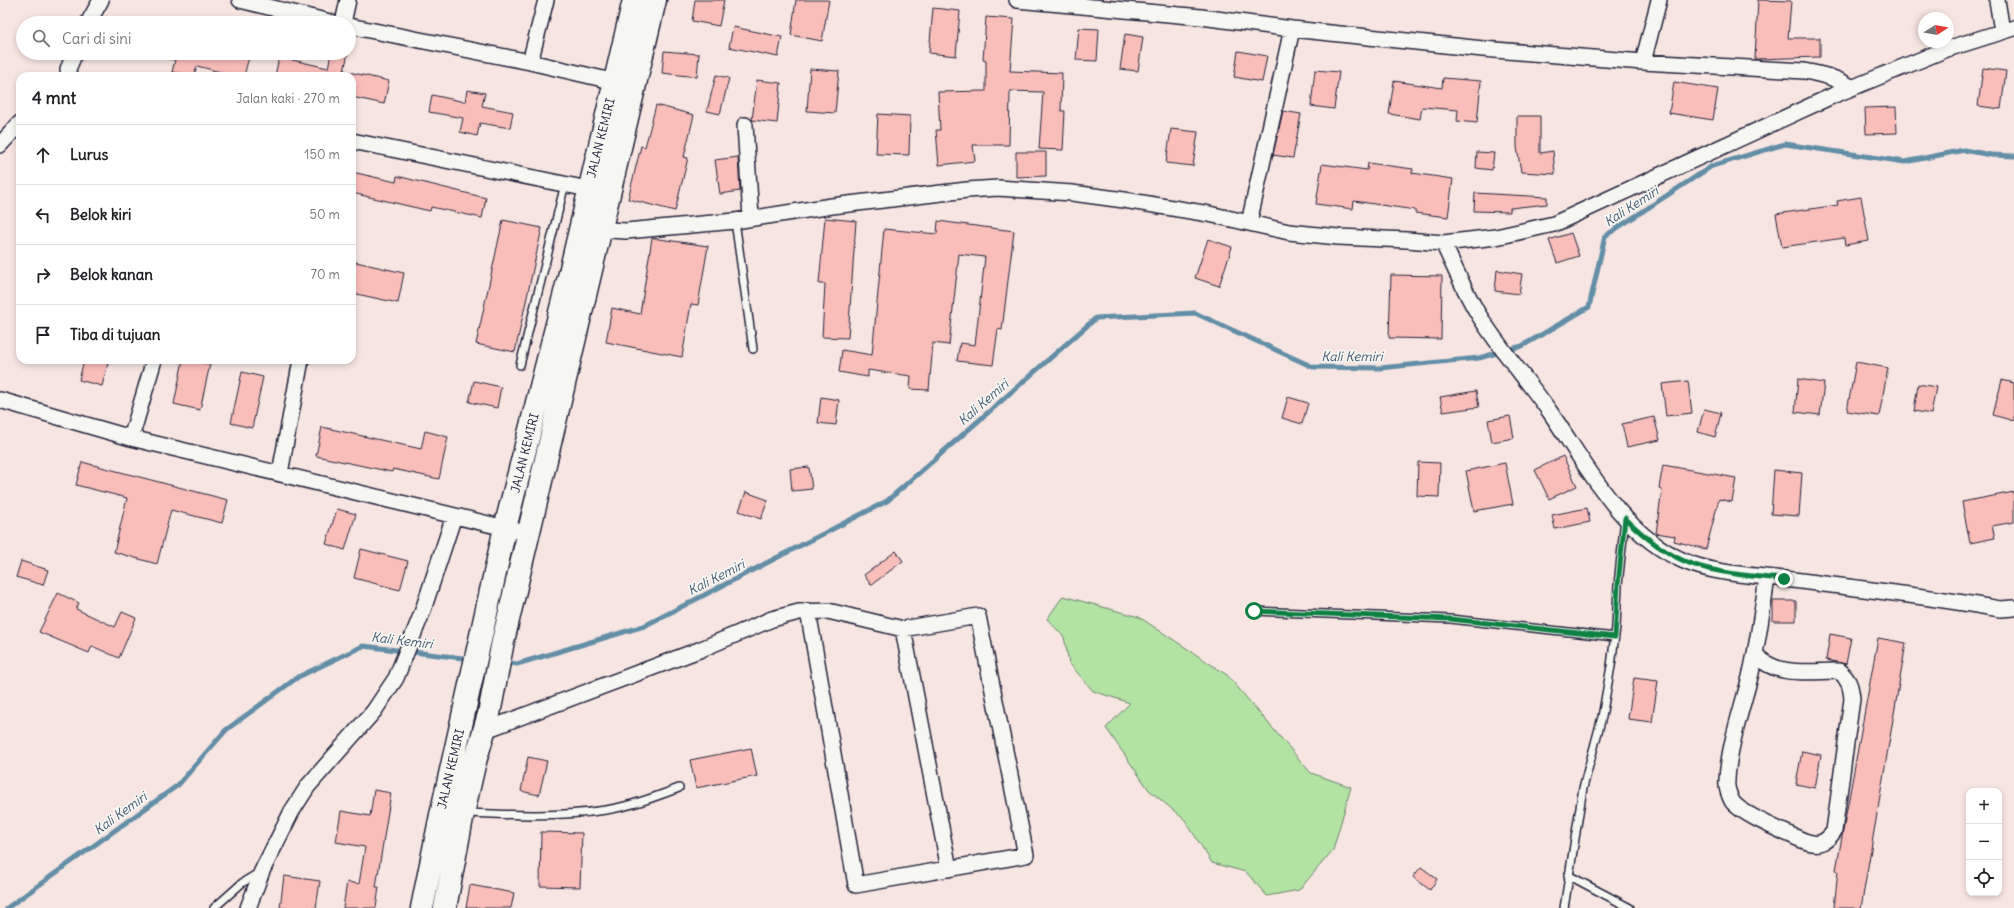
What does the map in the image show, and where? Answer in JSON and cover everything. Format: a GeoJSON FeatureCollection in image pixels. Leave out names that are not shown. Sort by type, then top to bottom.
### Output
{"type":"FeatureCollection","features":[{"type":"Feature","properties":{"kind":"highway","name":"JALAN KEMIRI"},"geometry":{"type":"LineString","coordinates":[[445,908],[463,813],[486,723],[503,641],[530,534],[590,228],[588,189],[616,82],[634,0]]}},
{"type":"Feature","properties":{"kind":"highway","name":"JALAN KEMIRI"},"geometry":{"type":"LineString","coordinates":[[422,908],[441,815],[505,528],[554,338],[590,228],[629,117],[655,0]]}},
{"type":"Feature","properties":{"kind":"street"},"geometry":{"type":"LineString","coordinates":[[92,16],[101,0]]}},
{"type":"Feature","properties":{"kind":"street"},"geometry":{"type":"LineString","coordinates":[[240,0],[305,16]]}},
{"type":"Feature","properties":{"kind":"street"},"geometry":{"type":"LineString","coordinates":[[345,16],[348,0]]}},
{"type":"Feature","properties":{"kind":"street"},"geometry":{"type":"LineString","coordinates":[[530,62],[546,0]]}},
{"type":"Feature","properties":{"kind":"street"},"geometry":{"type":"LineString","coordinates":[[1017,0],[1201,17],[1292,29],[1444,45],[1643,62],[1804,71],[1830,77],[1846,83],[1852,88]]}},
{"type":"Feature","properties":{"kind":"street"},"geometry":{"type":"LineString","coordinates":[[1643,62],[1659,0]]}},
{"type":"Feature","properties":{"kind":"street"},"geometry":{"type":"LineString","coordinates":[[590,228],[626,231],[735,221],[825,206],[967,190],[1023,188],[1124,200],[1210,214],[1289,232],[1320,236],[1443,243],[1518,234],[1554,224],[1852,88],[1947,49],[2008,30],[1997,0]]}},
{"type":"Feature","properties":{"kind":"street"},"geometry":{"type":"LineString","coordinates":[[356,27],[530,62],[616,82]]}},
{"type":"Feature","properties":{"kind":"street"},"geometry":{"type":"LineString","coordinates":[[1249,223],[1292,29]]}},
{"type":"Feature","properties":{"kind":"street"},"geometry":{"type":"LineString","coordinates":[[67,72],[72,60]]}},
{"type":"Feature","properties":{"kind":"street"},"geometry":{"type":"LineString","coordinates":[[745,125],[751,218]]}},
{"type":"Feature","properties":{"kind":"street"},"geometry":{"type":"LineString","coordinates":[[0,145],[16,127]]}},
{"type":"Feature","properties":{"kind":"street"},"geometry":{"type":"LineString","coordinates":[[356,142],[588,189]]}},
{"type":"Feature","properties":{"kind":"street"},"geometry":{"type":"LineString","coordinates":[[1443,243],[1475,308],[1519,369],[1590,474],[1625,518],[1655,544],[1684,561],[1706,568],[1767,578],[1885,592],[2000,609],[2014,608]]}},
{"type":"Feature","properties":{"kind":"street"},"geometry":{"type":"LineString","coordinates":[[131,438],[153,364]]}},
{"type":"Feature","properties":{"kind":"street"},"geometry":{"type":"LineString","coordinates":[[280,473],[300,364]]}},
{"type":"Feature","properties":{"kind":"street"},"geometry":{"type":"LineString","coordinates":[[0,400],[131,438],[530,534]]}},
{"type":"Feature","properties":{"kind":"street"},"geometry":{"type":"LineString","coordinates":[[248,908],[276,840],[308,786],[374,711],[396,678],[430,591],[454,516]]}},
{"type":"Feature","properties":{"kind":"street"},"geometry":{"type":"LineString","coordinates":[[1755,654],[1763,663],[1773,669],[1793,671],[1839,671],[1847,678],[1851,688],[1852,699],[1834,831],[1829,838],[1822,843],[1813,844],[1806,842],[1768,823],[1733,802],[1728,792],[1726,782],[1755,654],[1767,578]]}},
{"type":"Feature","properties":{"kind":"street"},"geometry":{"type":"LineString","coordinates":[[486,723],[699,650],[772,619],[808,611],[828,610],[904,629],[978,616],[1026,855],[856,885],[808,611]]}},
{"type":"Feature","properties":{"kind":"street"},"geometry":{"type":"LineString","coordinates":[[904,629],[949,868]]}},
{"type":"Feature","properties":{"kind":"lane"},"geometry":{"type":"LineString","coordinates":[[520,365],[565,184]]}},
{"type":"Feature","properties":{"kind":"lane"},"geometry":{"type":"LineString","coordinates":[[735,221],[753,349]]}},
{"type":"Feature","properties":{"kind":"lane"},"geometry":{"type":"LineString","coordinates":[[1564,908],[1568,875],[1583,788],[1602,717],[1615,637],[1619,572],[1625,518]]}},
{"type":"Feature","properties":{"kind":"lane"},"geometry":{"type":"LineString","coordinates":[[1254,611],[1450,619],[1615,637]]}},
{"type":"Feature","properties":{"kind":"lane"},"geometry":{"type":"LineString","coordinates":[[463,813],[574,813],[607,810],[642,802],[679,788]]}},
{"type":"Feature","properties":{"kind":"lane"},"geometry":{"type":"LineString","coordinates":[[214,908],[242,883],[262,871]]}},
{"type":"Feature","properties":{"kind":"lane"},"geometry":{"type":"LineString","coordinates":[[1568,875],[1630,908]]}},
{"type":"Feature","properties":{"kind":"green space"},"geometry":{"type":"Polygon","coordinates":[[[1063,596],[1139,617],[1227,675],[1311,773],[1351,787],[1333,850],[1299,890],[1267,896],[1246,872],[1212,863],[1185,820],[1149,790],[1106,728],[1130,703],[1093,691],[1069,663],[1064,637],[1047,619],[1063,596]]]}},
{"type":"Feature","properties":{"kind":"building"},"geometry":{"type":"Polygon","coordinates":[[[695,0],[724,0],[719,26],[692,21],[695,0]]]}},
{"type":"Feature","properties":{"kind":"building"},"geometry":{"type":"Polygon","coordinates":[[[796,0],[829,0],[822,41],[791,35],[796,0]]]}},
{"type":"Feature","properties":{"kind":"building"},"geometry":{"type":"Polygon","coordinates":[[[1758,0],[1791,1],[1788,38],[1820,38],[1820,57],[1755,59],[1758,0]]]}},
{"type":"Feature","properties":{"kind":"building"},"geometry":{"type":"Polygon","coordinates":[[[933,8],[960,11],[956,56],[929,53],[933,8]]]}},
{"type":"Feature","properties":{"kind":"building"},"geometry":{"type":"Polygon","coordinates":[[[986,17],[1014,19],[1010,71],[1062,73],[1061,111],[1065,111],[1063,150],[1039,149],[1043,92],[1010,91],[1009,145],[973,145],[975,161],[939,165],[936,130],[940,130],[938,92],[986,91],[986,61],[983,60],[986,17]]]}},
{"type":"Feature","properties":{"kind":"building"},"geometry":{"type":"Polygon","coordinates":[[[733,27],[782,37],[778,57],[729,47],[733,27]]]}},
{"type":"Feature","properties":{"kind":"building"},"geometry":{"type":"Polygon","coordinates":[[[1079,28],[1099,29],[1097,61],[1076,60],[1079,28]]]}},
{"type":"Feature","properties":{"kind":"building"},"geometry":{"type":"Polygon","coordinates":[[[1125,34],[1143,37],[1138,71],[1120,69],[1125,34]]]}},
{"type":"Feature","properties":{"kind":"building"},"geometry":{"type":"Polygon","coordinates":[[[664,51],[699,54],[697,77],[662,73],[664,51]]]}},
{"type":"Feature","properties":{"kind":"building"},"geometry":{"type":"Polygon","coordinates":[[[1238,51],[1267,56],[1262,82],[1234,77],[1238,51]]]}},
{"type":"Feature","properties":{"kind":"building"},"geometry":{"type":"Polygon","coordinates":[[[175,60],[248,60],[245,72],[220,72],[197,66],[195,72],[172,72],[175,60]]]}},
{"type":"Feature","properties":{"kind":"building"},"geometry":{"type":"Polygon","coordinates":[[[278,60],[292,60],[328,68],[330,60],[346,60],[344,72],[276,72],[278,60]]]}},
{"type":"Feature","properties":{"kind":"building"},"geometry":{"type":"Polygon","coordinates":[[[1983,68],[2006,71],[2001,109],[1978,106],[1983,68]]]}},
{"type":"Feature","properties":{"kind":"building"},"geometry":{"type":"Polygon","coordinates":[[[810,69],[839,71],[835,113],[807,111],[810,69]]]}},
{"type":"Feature","properties":{"kind":"building"},"geometry":{"type":"Polygon","coordinates":[[[1315,70],[1339,72],[1334,109],[1311,106],[1315,70]]]}},
{"type":"Feature","properties":{"kind":"building"},"geometry":{"type":"Polygon","coordinates":[[[356,74],[389,81],[384,104],[356,98],[356,74]]]}},
{"type":"Feature","properties":{"kind":"building"},"geometry":{"type":"Polygon","coordinates":[[[716,75],[729,78],[720,114],[707,111],[716,75]]]}},
{"type":"Feature","properties":{"kind":"building"},"geometry":{"type":"Polygon","coordinates":[[[1443,78],[1481,81],[1477,123],[1457,121],[1458,110],[1422,107],[1420,119],[1389,114],[1394,81],[1442,88],[1443,78]]]}},
{"type":"Feature","properties":{"kind":"building"},"geometry":{"type":"Polygon","coordinates":[[[757,80],[781,83],[777,123],[752,120],[757,80]]]}},
{"type":"Feature","properties":{"kind":"building"},"geometry":{"type":"Polygon","coordinates":[[[1674,82],[1718,89],[1713,120],[1669,113],[1674,82]]]}},
{"type":"Feature","properties":{"kind":"building"},"geometry":{"type":"Polygon","coordinates":[[[467,90],[485,93],[482,106],[513,112],[510,128],[480,123],[477,136],[460,132],[463,118],[429,112],[432,95],[465,102],[467,90]]]}},
{"type":"Feature","properties":{"kind":"building"},"geometry":{"type":"Polygon","coordinates":[[[656,105],[694,115],[684,157],[688,158],[675,211],[628,199],[641,146],[645,147],[656,105]]]}},
{"type":"Feature","properties":{"kind":"building"},"geometry":{"type":"Polygon","coordinates":[[[1896,107],[1897,133],[1866,134],[1865,108],[1896,107]]]}},
{"type":"Feature","properties":{"kind":"building"},"geometry":{"type":"Polygon","coordinates":[[[1283,111],[1301,114],[1293,158],[1273,155],[1283,111]]]}},
{"type":"Feature","properties":{"kind":"building"},"geometry":{"type":"Polygon","coordinates":[[[878,114],[910,116],[909,155],[876,154],[878,114]]]}},
{"type":"Feature","properties":{"kind":"building"},"geometry":{"type":"Polygon","coordinates":[[[1517,116],[1540,116],[1540,153],[1553,151],[1555,174],[1521,172],[1517,147],[1517,116]]]}},
{"type":"Feature","properties":{"kind":"building"},"geometry":{"type":"Polygon","coordinates":[[[1171,129],[1198,132],[1193,166],[1166,163],[1171,129]]]}},
{"type":"Feature","properties":{"kind":"building"},"geometry":{"type":"Polygon","coordinates":[[[1016,152],[1046,152],[1046,176],[1016,177],[1016,152]]]}},
{"type":"Feature","properties":{"kind":"building"},"geometry":{"type":"Polygon","coordinates":[[[1477,152],[1494,153],[1492,170],[1476,168],[1477,152]]]}},
{"type":"Feature","properties":{"kind":"building"},"geometry":{"type":"Polygon","coordinates":[[[738,157],[740,191],[720,194],[715,160],[738,157]]]}},
{"type":"Feature","properties":{"kind":"building"},"geometry":{"type":"Polygon","coordinates":[[[1368,163],[1413,169],[1412,173],[1453,179],[1448,217],[1415,213],[1415,210],[1354,201],[1353,209],[1316,204],[1322,164],[1367,170],[1368,163]]]}},
{"type":"Feature","properties":{"kind":"building"},"geometry":{"type":"Polygon","coordinates":[[[356,173],[396,182],[397,176],[486,198],[482,218],[431,207],[430,211],[356,194],[356,173]]]}},
{"type":"Feature","properties":{"kind":"building"},"geometry":{"type":"Polygon","coordinates":[[[1475,193],[1547,197],[1547,204],[1510,208],[1510,212],[1474,211],[1475,193]]]}},
{"type":"Feature","properties":{"kind":"building"},"geometry":{"type":"Polygon","coordinates":[[[1861,197],[1869,241],[1845,245],[1844,238],[1782,247],[1776,214],[1838,205],[1837,201],[1861,197]]]}},
{"type":"Feature","properties":{"kind":"building"},"geometry":{"type":"Polygon","coordinates":[[[825,218],[856,221],[848,338],[822,337],[825,284],[819,284],[825,218]]]}},
{"type":"Feature","properties":{"kind":"building"},"geometry":{"type":"Polygon","coordinates":[[[503,220],[542,228],[515,352],[476,344],[503,220]]]}},
{"type":"Feature","properties":{"kind":"building"},"geometry":{"type":"Polygon","coordinates":[[[938,221],[1014,231],[1002,330],[998,329],[993,365],[957,361],[960,343],[975,345],[985,257],[959,254],[949,345],[933,343],[929,390],[910,389],[911,376],[868,370],[868,377],[839,372],[842,350],[872,355],[884,229],[937,234],[938,221]]]}},
{"type":"Feature","properties":{"kind":"building"},"geometry":{"type":"Polygon","coordinates":[[[1571,233],[1579,256],[1557,263],[1549,240],[1571,233]]]}},
{"type":"Feature","properties":{"kind":"building"},"geometry":{"type":"Polygon","coordinates":[[[652,238],[708,246],[698,305],[691,304],[682,357],[606,342],[612,308],[640,314],[652,238]]]}},
{"type":"Feature","properties":{"kind":"building"},"geometry":{"type":"Polygon","coordinates":[[[1208,239],[1232,247],[1219,286],[1195,278],[1208,239]]]}},
{"type":"Feature","properties":{"kind":"building"},"geometry":{"type":"Polygon","coordinates":[[[356,262],[404,273],[398,303],[356,294],[356,262]]]}},
{"type":"Feature","properties":{"kind":"building"},"geometry":{"type":"Polygon","coordinates":[[[1497,270],[1522,274],[1519,294],[1495,291],[1497,270]]]}},
{"type":"Feature","properties":{"kind":"building"},"geometry":{"type":"Polygon","coordinates":[[[1391,275],[1442,276],[1441,339],[1389,338],[1391,275]]]}},
{"type":"Feature","properties":{"kind":"building"},"geometry":{"type":"Polygon","coordinates":[[[1856,362],[1888,368],[1879,416],[1847,411],[1856,362]]]}},
{"type":"Feature","properties":{"kind":"building"},"geometry":{"type":"Polygon","coordinates":[[[83,364],[108,364],[102,386],[79,380],[83,364]]]}},
{"type":"Feature","properties":{"kind":"building"},"geometry":{"type":"Polygon","coordinates":[[[182,364],[210,364],[200,410],[174,404],[182,364]]]}},
{"type":"Feature","properties":{"kind":"building"},"geometry":{"type":"Polygon","coordinates":[[[242,372],[263,377],[252,428],[231,423],[242,372]]]}},
{"type":"Feature","properties":{"kind":"building"},"geometry":{"type":"Polygon","coordinates":[[[1798,379],[1824,383],[1820,415],[1795,412],[1798,379]]]}},
{"type":"Feature","properties":{"kind":"building"},"geometry":{"type":"Polygon","coordinates":[[[2002,380],[2014,383],[2014,421],[1993,415],[2002,380]]]}},
{"type":"Feature","properties":{"kind":"building"},"geometry":{"type":"Polygon","coordinates":[[[474,381],[501,387],[497,408],[469,402],[474,381]]]}},
{"type":"Feature","properties":{"kind":"building"},"geometry":{"type":"Polygon","coordinates":[[[1688,381],[1692,413],[1666,416],[1662,384],[1688,381]]]}},
{"type":"Feature","properties":{"kind":"building"},"geometry":{"type":"Polygon","coordinates":[[[1918,384],[1936,387],[1931,414],[1914,411],[1918,384]]]}},
{"type":"Feature","properties":{"kind":"building"},"geometry":{"type":"Polygon","coordinates":[[[1476,391],[1479,407],[1443,412],[1440,397],[1476,391]]]}},
{"type":"Feature","properties":{"kind":"building"},"geometry":{"type":"Polygon","coordinates":[[[821,397],[839,400],[836,425],[818,423],[821,397]]]}},
{"type":"Feature","properties":{"kind":"building"},"geometry":{"type":"Polygon","coordinates":[[[1288,397],[1308,403],[1302,424],[1282,418],[1288,397]]]}},
{"type":"Feature","properties":{"kind":"building"},"geometry":{"type":"Polygon","coordinates":[[[1704,409],[1721,413],[1715,437],[1698,432],[1704,409]]]}},
{"type":"Feature","properties":{"kind":"building"},"geometry":{"type":"Polygon","coordinates":[[[1510,416],[1514,438],[1492,442],[1488,420],[1510,416]]]}},
{"type":"Feature","properties":{"kind":"building"},"geometry":{"type":"Polygon","coordinates":[[[1654,417],[1660,440],[1627,447],[1622,424],[1654,417]]]}},
{"type":"Feature","properties":{"kind":"building"},"geometry":{"type":"Polygon","coordinates":[[[322,427],[421,449],[425,431],[448,437],[439,479],[393,469],[392,472],[316,456],[322,427]]]}},
{"type":"Feature","properties":{"kind":"building"},"geometry":{"type":"Polygon","coordinates":[[[1563,456],[1577,486],[1549,499],[1535,470],[1563,456]]]}},
{"type":"Feature","properties":{"kind":"building"},"geometry":{"type":"Polygon","coordinates":[[[82,462],[228,500],[222,523],[171,510],[157,564],[114,552],[127,498],[76,485],[82,462]]]}},
{"type":"Feature","properties":{"kind":"building"},"geometry":{"type":"Polygon","coordinates":[[[1418,462],[1440,463],[1439,497],[1417,496],[1418,462]]]}},
{"type":"Feature","properties":{"kind":"building"},"geometry":{"type":"Polygon","coordinates":[[[1505,463],[1513,504],[1474,511],[1466,471],[1505,463]]]}},
{"type":"Feature","properties":{"kind":"building"},"geometry":{"type":"Polygon","coordinates":[[[1663,465],[1736,478],[1732,502],[1719,499],[1706,549],[1674,541],[1675,536],[1656,533],[1662,489],[1659,488],[1663,465]]]}},
{"type":"Feature","properties":{"kind":"building"},"geometry":{"type":"Polygon","coordinates":[[[809,467],[812,489],[792,491],[790,469],[809,467]]]}},
{"type":"Feature","properties":{"kind":"building"},"geometry":{"type":"Polygon","coordinates":[[[1774,470],[1802,473],[1799,516],[1771,514],[1774,470]]]}},
{"type":"Feature","properties":{"kind":"building"},"geometry":{"type":"Polygon","coordinates":[[[746,492],[768,500],[761,519],[739,511],[746,492]]]}},
{"type":"Feature","properties":{"kind":"building"},"geometry":{"type":"Polygon","coordinates":[[[2014,492],[2014,522],[1992,526],[1995,538],[1970,543],[1962,502],[2014,492]]]}},
{"type":"Feature","properties":{"kind":"building"},"geometry":{"type":"Polygon","coordinates":[[[1587,508],[1590,522],[1555,529],[1552,515],[1587,508]]]}},
{"type":"Feature","properties":{"kind":"building"},"geometry":{"type":"Polygon","coordinates":[[[337,509],[356,514],[345,550],[326,544],[337,509]]]}},
{"type":"Feature","properties":{"kind":"building"},"geometry":{"type":"Polygon","coordinates":[[[361,549],[408,561],[400,590],[354,578],[361,549]]]}},
{"type":"Feature","properties":{"kind":"building"},"geometry":{"type":"Polygon","coordinates":[[[896,551],[903,561],[871,585],[864,575],[896,551]]]}},
{"type":"Feature","properties":{"kind":"building"},"geometry":{"type":"Polygon","coordinates":[[[21,561],[48,570],[43,585],[16,577],[21,561]]]}},
{"type":"Feature","properties":{"kind":"building"},"geometry":{"type":"Polygon","coordinates":[[[58,593],[79,603],[76,609],[115,627],[122,612],[136,618],[119,658],[92,646],[89,653],[39,632],[58,593]]]}},
{"type":"Feature","properties":{"kind":"building"},"geometry":{"type":"Polygon","coordinates":[[[1773,601],[1796,601],[1796,621],[1773,621],[1773,601]]]}},
{"type":"Feature","properties":{"kind":"building"},"geometry":{"type":"Polygon","coordinates":[[[1830,634],[1851,638],[1846,664],[1826,660],[1830,634]]]}},
{"type":"Feature","properties":{"kind":"building"},"geometry":{"type":"Polygon","coordinates":[[[1878,638],[1906,643],[1861,908],[1834,908],[1838,871],[1836,870],[1878,638]]]}},
{"type":"Feature","properties":{"kind":"building"},"geometry":{"type":"Polygon","coordinates":[[[1634,678],[1658,681],[1652,722],[1628,719],[1634,678]]]}},
{"type":"Feature","properties":{"kind":"building"},"geometry":{"type":"Polygon","coordinates":[[[751,748],[757,776],[696,788],[690,760],[751,748]]]}},
{"type":"Feature","properties":{"kind":"building"},"geometry":{"type":"Polygon","coordinates":[[[1802,751],[1821,755],[1815,788],[1796,784],[1802,751]]]}},
{"type":"Feature","properties":{"kind":"building"},"geometry":{"type":"Polygon","coordinates":[[[528,757],[547,761],[539,795],[521,791],[528,757]]]}},
{"type":"Feature","properties":{"kind":"building"},"geometry":{"type":"Polygon","coordinates":[[[374,790],[391,793],[376,887],[379,887],[376,908],[343,908],[347,882],[359,884],[365,847],[336,842],[341,811],[370,816],[374,790]]]}},
{"type":"Feature","properties":{"kind":"building"},"geometry":{"type":"Polygon","coordinates":[[[541,832],[582,833],[580,887],[540,886],[541,832]]]}},
{"type":"Feature","properties":{"kind":"building"},"geometry":{"type":"Polygon","coordinates":[[[1421,867],[1437,879],[1430,890],[1413,877],[1421,867]]]}},
{"type":"Feature","properties":{"kind":"building"},"geometry":{"type":"Polygon","coordinates":[[[284,876],[320,881],[316,908],[280,908],[284,876]]]}},
{"type":"Feature","properties":{"kind":"building"},"geometry":{"type":"Polygon","coordinates":[[[470,885],[514,893],[511,908],[466,908],[470,885]]]}},
{"type":"Feature","properties":{"kind":"waterway","name":"Kali Kemiri"},"geometry":{"type":"LineString","coordinates":[[504,662],[517,664],[644,626],[887,501],[1096,318],[1195,313],[1313,367],[1380,368],[1479,358],[1522,346],[1589,307],[1605,236],[1712,166],[1785,144],[1905,162],[1964,150],[1991,155],[2014,156]]}},
{"type":"Feature","properties":{"kind":"waterway","name":"Kali Kemiri"},"geometry":{"type":"LineString","coordinates":[[7,908],[178,785],[226,730],[298,677],[363,646],[471,659]]}},
{"type":"Feature","properties":{"kind":"route"},"geometry":{"type":"LineString","coordinates":[[1254,611],[1450,619],[1615,637],[1620,560],[1625,518],[1639,532],[1655,544],[1684,561],[1706,568],[1767,578],[1784,579]]}}]}
